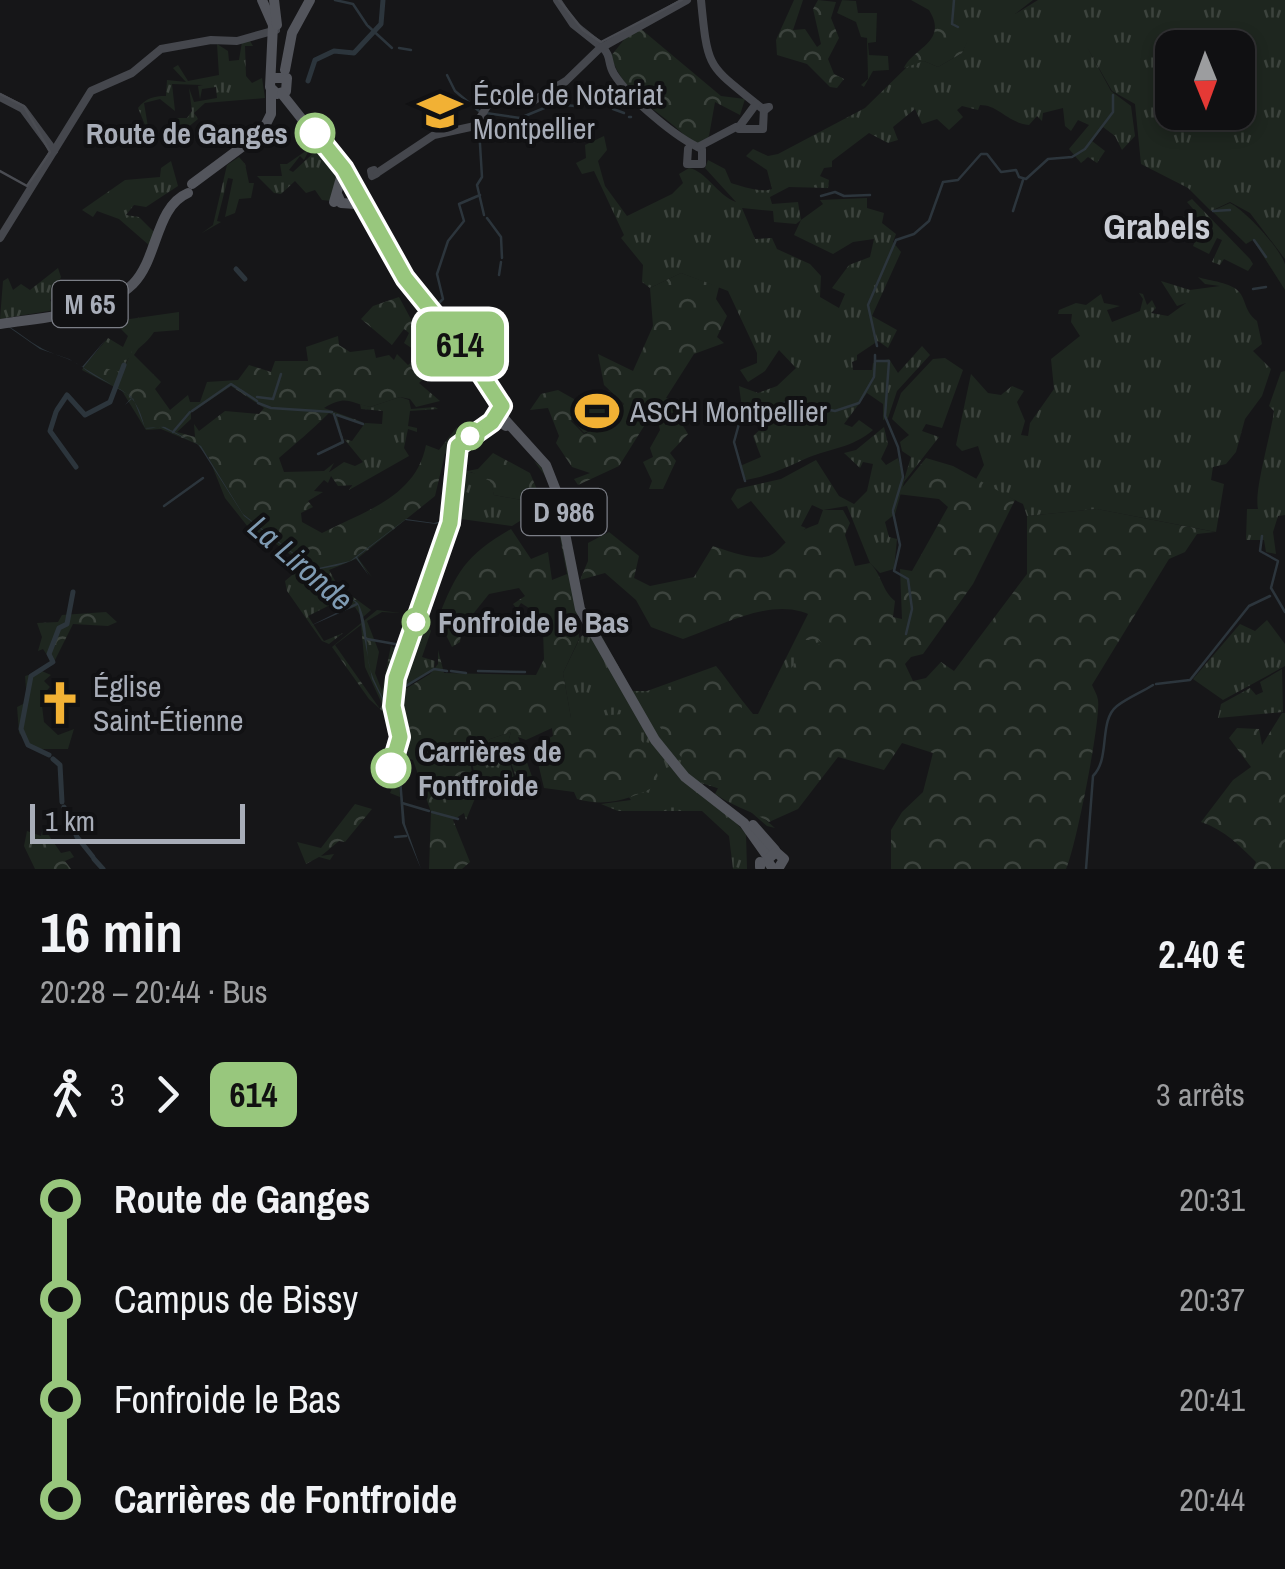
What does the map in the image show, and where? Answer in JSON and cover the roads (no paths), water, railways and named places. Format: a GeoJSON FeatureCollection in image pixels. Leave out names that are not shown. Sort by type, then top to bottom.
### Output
{"type":"FeatureCollection","features":[{"type":"Feature","properties":{"kind":"main road"},"geometry":{"type":"LineString","coordinates":[[262,0],[289,21]]}},
{"type":"Feature","properties":{"kind":"main road"},"geometry":{"type":"LineString","coordinates":[[274,0],[289,21],[281,85],[335,160],[350,189]]}},
{"type":"Feature","properties":{"kind":"main road"},"geometry":{"type":"LineString","coordinates":[[376,172],[433,134],[477,123],[493,94],[532,101],[566,81],[599,45],[686,0]]}},
{"type":"Feature","properties":{"kind":"main road"},"geometry":{"type":"LineString","coordinates":[[556,1],[599,45],[622,85],[644,110],[682,134],[696,148],[738,128],[762,108]]}},
{"type":"Feature","properties":{"kind":"main road"},"geometry":{"type":"LineString","coordinates":[[701,3],[707,59],[762,108],[764,129],[738,128]]}},
{"type":"Feature","properties":{"kind":"main road"},"geometry":{"type":"LineString","coordinates":[[0,238],[90,92],[143,65],[163,50],[258,36],[289,21]]}},
{"type":"Feature","properties":{"kind":"main road"},"geometry":{"type":"LineString","coordinates":[[289,21],[281,85],[344,169],[370,219]]}},
{"type":"Feature","properties":{"kind":"main road","name":"M 65"},"geometry":{"type":"LineString","coordinates":[[2,323],[98,304],[131,286],[151,260],[172,204],[267,126],[281,85],[291,30],[289,21]]}},
{"type":"Feature","properties":{"kind":"main road"},"geometry":{"type":"LineString","coordinates":[[0,97],[23,108],[54,152]]}},
{"type":"Feature","properties":{"kind":"main road"},"geometry":{"type":"LineString","coordinates":[[320,139],[370,219]]}},
{"type":"Feature","properties":{"kind":"main road"},"geometry":{"type":"LineString","coordinates":[[335,160],[350,189]]}},
{"type":"Feature","properties":{"kind":"main road"},"geometry":{"type":"LineString","coordinates":[[330,217],[350,189],[359,188],[370,219]]}},
{"type":"Feature","properties":{"kind":"main road","name":"M 65"},"geometry":{"type":"LineString","coordinates":[[2,323],[80,308],[131,284],[152,254],[166,211],[189,189]]}},
{"type":"Feature","properties":{"kind":"main road","name":"D 986"},"geometry":{"type":"LineString","coordinates":[[370,219],[384,247],[498,412],[544,461],[558,493],[582,614],[665,755],[685,778],[732,812],[770,863]]}},
{"type":"Feature","properties":{"kind":"main road","name":"D 986"},"geometry":{"type":"LineString","coordinates":[[370,219],[405,278],[468,356],[500,413],[551,470],[585,614],[662,747],[698,785],[724,802],[770,863]]}},
{"type":"Feature","properties":{"kind":"main road","name":"D 986"},"geometry":{"type":"LineString","coordinates":[[481,383],[497,419],[544,461]]}},
{"type":"Feature","properties":{"kind":"main road"},"geometry":{"type":"LineString","coordinates":[[568,538],[564,502],[578,496]]}},
{"type":"Feature","properties":{"kind":"main road"},"geometry":{"type":"LineString","coordinates":[[698,785],[715,790]]}},
{"type":"Feature","properties":{"kind":"waterway"},"geometry":{"type":"LineString","coordinates":[[335,0],[353,4],[367,25]]}},
{"type":"Feature","properties":{"kind":"waterway"},"geometry":{"type":"LineString","coordinates":[[308,81],[315,60],[334,51],[354,53],[381,24],[383,0]]}},
{"type":"Feature","properties":{"kind":"waterway"},"geometry":{"type":"LineString","coordinates":[[954,0],[952,24],[958,27]]}},
{"type":"Feature","properties":{"kind":"waterway"},"geometry":{"type":"LineString","coordinates":[[368,26],[392,48]]}},
{"type":"Feature","properties":{"kind":"waterway"},"geometry":{"type":"LineString","coordinates":[[399,48],[411,50]]}},
{"type":"Feature","properties":{"kind":"waterway"},"geometry":{"type":"LineString","coordinates":[[447,75],[455,91],[479,111]]}},
{"type":"Feature","properties":{"kind":"waterway"},"geometry":{"type":"LineString","coordinates":[[877,346],[868,305],[896,240],[914,234],[929,221],[943,182],[958,180],[981,154],[987,154],[1001,172],[1016,170],[1019,177],[1026,179],[1048,159],[1072,157],[1085,149],[1113,112],[1113,95]]}},
{"type":"Feature","properties":{"kind":"waterway"},"geometry":{"type":"LineString","coordinates":[[486,113],[520,118],[554,104],[575,106]]}},
{"type":"Feature","properties":{"kind":"waterway"},"geometry":{"type":"LineString","coordinates":[[613,109],[624,113]]}},
{"type":"Feature","properties":{"kind":"waterway"},"geometry":{"type":"LineString","coordinates":[[479,128],[482,177],[477,185],[484,215]]}},
{"type":"Feature","properties":{"kind":"waterway"},"geometry":{"type":"LineString","coordinates":[[1013,211],[1023,180]]}},
{"type":"Feature","properties":{"kind":"waterway"},"geometry":{"type":"LineString","coordinates":[[821,196],[835,192],[844,196],[870,195]]}},
{"type":"Feature","properties":{"kind":"waterway"},"geometry":{"type":"LineString","coordinates":[[433,309],[443,299],[437,274],[448,241],[464,221],[459,204],[480,195]]}},
{"type":"Feature","properties":{"kind":"waterway"},"geometry":{"type":"LineString","coordinates":[[1213,211],[1230,210]]}},
{"type":"Feature","properties":{"kind":"waterway"},"geometry":{"type":"LineString","coordinates":[[487,218],[501,237],[502,258]]}},
{"type":"Feature","properties":{"kind":"waterway"},"geometry":{"type":"LineString","coordinates":[[1254,240],[1266,257]]}},
{"type":"Feature","properties":{"kind":"waterway"},"geometry":{"type":"LineString","coordinates":[[499,275],[501,262]]}},
{"type":"Feature","properties":{"kind":"waterway"},"geometry":{"type":"LineString","coordinates":[[236,269],[245,279]]}},
{"type":"Feature","properties":{"kind":"waterway"},"geometry":{"type":"LineString","coordinates":[[1253,289],[1266,287]]}},
{"type":"Feature","properties":{"kind":"waterway"},"geometry":{"type":"LineString","coordinates":[[875,355],[875,361],[889,361],[885,416],[898,447],[903,477],[893,510]]}},
{"type":"Feature","properties":{"kind":"waterway"},"geometry":{"type":"LineString","coordinates":[[745,481],[734,442],[740,420],[787,402],[835,411],[859,403],[874,377],[875,361]]}},
{"type":"Feature","properties":{"kind":"waterway"},"geometry":{"type":"LineString","coordinates":[[57,410],[67,395],[85,415],[110,402],[124,365]]}},
{"type":"Feature","properties":{"kind":"waterway"},"geometry":{"type":"LineString","coordinates":[[257,397],[273,399],[281,374]]}},
{"type":"Feature","properties":{"kind":"waterway"},"geometry":{"type":"LineString","coordinates":[[192,411],[231,384],[257,401]]}},
{"type":"Feature","properties":{"kind":"waterway"},"geometry":{"type":"LineString","coordinates":[[258,403],[271,408],[332,412]]}},
{"type":"Feature","properties":{"kind":"waterway"},"geometry":{"type":"LineString","coordinates":[[56,412],[50,431],[76,467]]}},
{"type":"Feature","properties":{"kind":"waterway"},"geometry":{"type":"LineString","coordinates":[[173,432],[190,412]]}},
{"type":"Feature","properties":{"kind":"waterway"},"geometry":{"type":"LineString","coordinates":[[318,454],[343,442],[334,414]]}},
{"type":"Feature","properties":{"kind":"waterway"},"geometry":{"type":"LineString","coordinates":[[337,415],[363,424]]}},
{"type":"Feature","properties":{"kind":"waterway"},"geometry":{"type":"LineString","coordinates":[[164,506],[203,478]]}},
{"type":"Feature","properties":{"kind":"waterway"},"geometry":{"type":"LineString","coordinates":[[893,512],[900,545],[894,571],[908,579],[912,609],[906,634]]}},
{"type":"Feature","properties":{"kind":"waterway"},"geometry":{"type":"LineString","coordinates":[[1262,536],[1260,551],[1278,561],[1271,588],[1285,612]]}},
{"type":"Feature","properties":{"kind":"waterway"},"geometry":{"type":"LineString","coordinates":[[49,755],[28,745],[21,729],[31,676],[53,662],[49,654],[59,628],[67,624],[73,592]]}},
{"type":"Feature","properties":{"kind":"waterway"},"geometry":{"type":"LineString","coordinates":[[1156,684],[1190,680],[1249,606],[1270,596]]}},
{"type":"Feature","properties":{"kind":"waterway"},"geometry":{"type":"LineString","coordinates":[[367,639],[395,644]]}},
{"type":"Feature","properties":{"kind":"waterway"},"geometry":{"type":"LineString","coordinates":[[392,713],[395,648]]}},
{"type":"Feature","properties":{"kind":"waterway"},"geometry":{"type":"LineString","coordinates":[[396,692],[434,669],[447,671]]}},
{"type":"Feature","properties":{"kind":"waterway"},"geometry":{"type":"LineString","coordinates":[[451,671],[466,673]]}},
{"type":"Feature","properties":{"kind":"waterway"},"geometry":{"type":"LineString","coordinates":[[478,671],[525,672]]}},
{"type":"Feature","properties":{"kind":"waterway"},"geometry":{"type":"LineString","coordinates":[[1086,869],[1093,776],[1102,760],[1108,721],[1117,706],[1153,685]]}},
{"type":"Feature","properties":{"kind":"waterway"},"geometry":{"type":"LineString","coordinates":[[53,759],[60,765],[62,802]]}},
{"type":"Feature","properties":{"kind":"waterway"},"geometry":{"type":"LineString","coordinates":[[402,803],[429,811]]}},
{"type":"Feature","properties":{"kind":"waterway"},"geometry":{"type":"LineString","coordinates":[[64,807],[77,837],[93,857]]}},
{"type":"Feature","properties":{"kind":"waterway"},"geometry":{"type":"LineString","coordinates":[[432,812],[458,819]]}},
{"type":"Feature","properties":{"kind":"waterway"},"geometry":{"type":"LineString","coordinates":[[395,837],[406,836]]}},
{"type":"Feature","properties":{"kind":"waterway"},"geometry":{"type":"LineString","coordinates":[[94,859],[103,869]]}},
{"type":"Feature","properties":{"kind":"tram line"},"geometry":{"type":"LineString","coordinates":[[559,0],[583,30],[601,42],[682,0]]}},
{"type":"Feature","properties":{"kind":"tram line"},"geometry":{"type":"LineString","coordinates":[[0,94],[24,106],[50,152],[27,186],[0,171]]}},
{"type":"Feature","properties":{"kind":"place","name":"École de Notariat Montpellier"},"geometry":{"type":"Point","coordinates":[440,111]}},
{"type":"Feature","properties":{"kind":"place","name":"Route de Ganges"},"geometry":{"type":"Point","coordinates":[315,133]}},
{"type":"Feature","properties":{"kind":"place","name":"ASCH Montpellier"},"geometry":{"type":"Point","coordinates":[597,411]}},
{"type":"Feature","properties":{"kind":"place","name":"Fonfroide le Bas"},"geometry":{"type":"Point","coordinates":[416,622]}},
{"type":"Feature","properties":{"kind":"place","name":"Église Saint-Étienne"},"geometry":{"type":"Point","coordinates":[60,703]}},
{"type":"Feature","properties":{"kind":"place","name":"Carrières de Fontfroide"},"geometry":{"type":"Point","coordinates":[391,768]}},
{"type":"Feature","properties":{"kind":"district","name":"Grabels"},"geometry":{"type":"Point","coordinates":[1157,226]}},
{"type":"Feature","properties":{"kind":"water label","name":"La Lironde"},"geometry":{"type":"Point","coordinates":[301,563]}}]}
